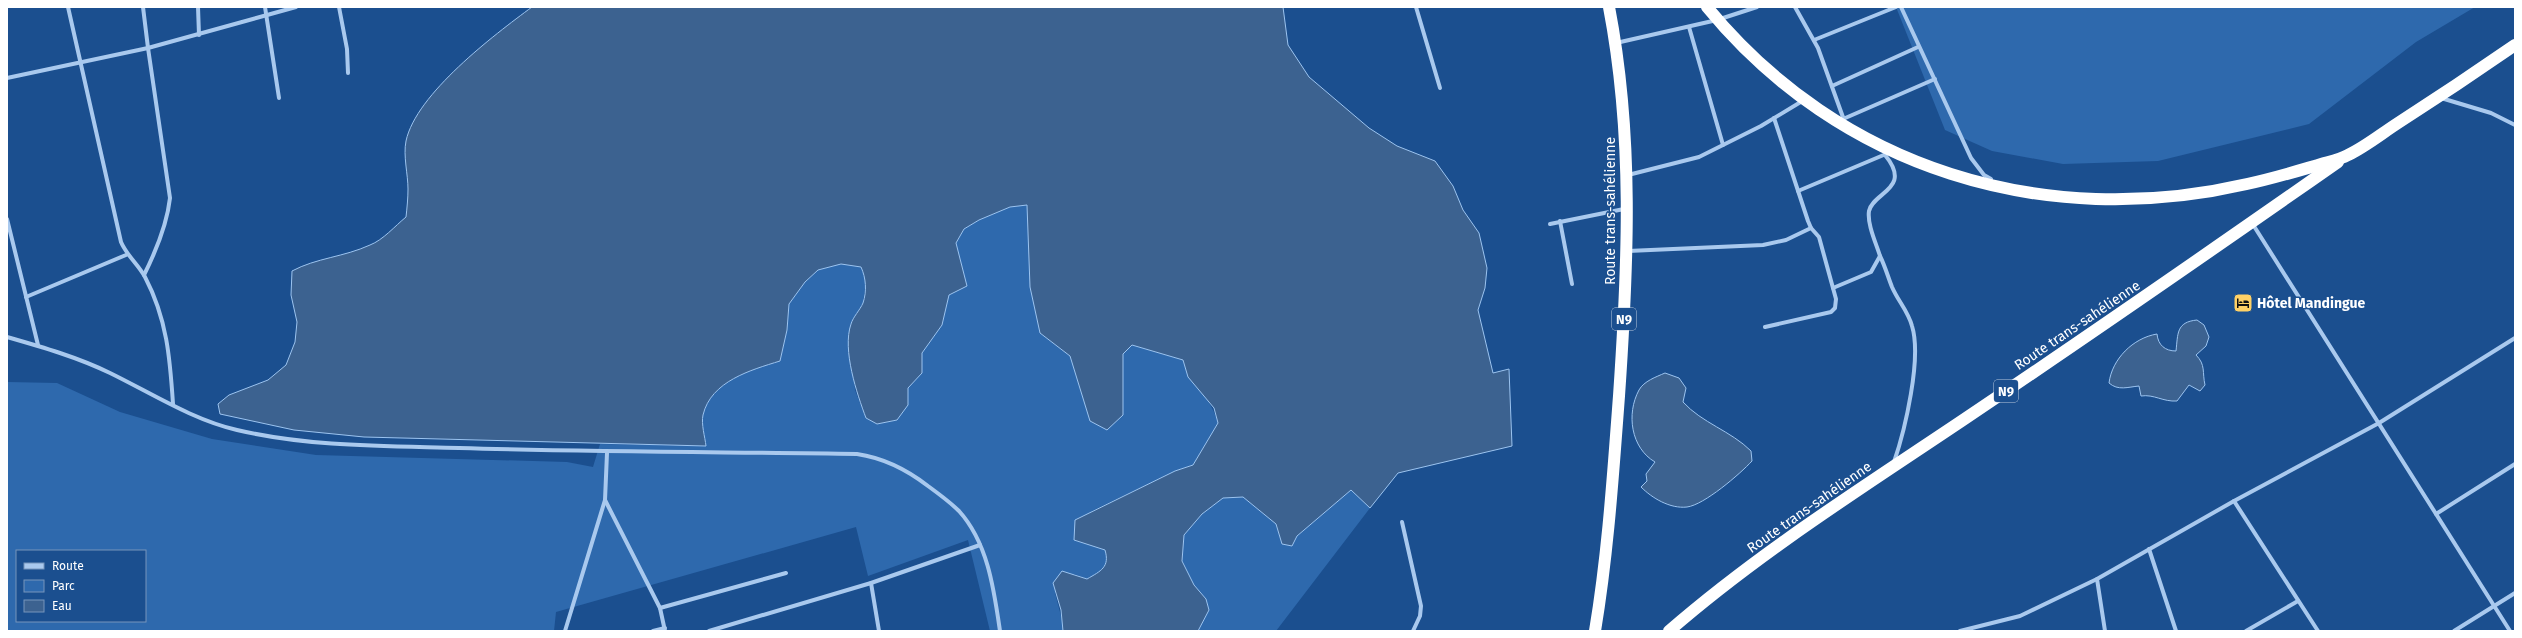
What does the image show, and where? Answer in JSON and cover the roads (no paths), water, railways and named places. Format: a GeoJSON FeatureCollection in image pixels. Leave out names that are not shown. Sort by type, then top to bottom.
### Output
{"type":"FeatureCollection","features":[{"type":"Feature","properties":{"kind":"highway","name":"Route trans-sahélienne"},"geometry":{"type":"LineString","coordinates":[[1595,631],[1604,571],[1614,455],[1628,251],[1624,106],[1616,43],[1609,7]]}},
{"type":"Feature","properties":{"kind":"highway"},"geometry":{"type":"LineString","coordinates":[[1707,7],[1717,20],[1758,63],[1804,100],[1844,123],[1888,153],[1951,175],[2008,190],[2120,201],[2166,198],[2215,192],[2277,178],[2347,156],[2515,45]]}},
{"type":"Feature","properties":{"kind":"highway","name":"Route trans-sahélienne"},"geometry":{"type":"LineString","coordinates":[[1669,631],[1704,600],[1837,503],[1892,468],[2347,156]]}},
{"type":"Feature","properties":{"kind":"street"},"geometry":{"type":"LineString","coordinates":[[68,7],[116,223],[126,255],[144,275],[162,315],[173,404]]}},
{"type":"Feature","properties":{"kind":"street"},"geometry":{"type":"LineString","coordinates":[[143,7],[170,198],[167,217],[157,247],[144,275]]}},
{"type":"Feature","properties":{"kind":"street"},"geometry":{"type":"LineString","coordinates":[[198,7],[199,35]]}},
{"type":"Feature","properties":{"kind":"street"},"geometry":{"type":"LineString","coordinates":[[265,7],[279,98]]}},
{"type":"Feature","properties":{"kind":"street"},"geometry":{"type":"LineString","coordinates":[[7,78],[148,48],[266,17],[296,7]]}},
{"type":"Feature","properties":{"kind":"street"},"geometry":{"type":"LineString","coordinates":[[339,7],[346,43],[348,73]]}},
{"type":"Feature","properties":{"kind":"street"},"geometry":{"type":"LineString","coordinates":[[1416,7],[1440,88]]}},
{"type":"Feature","properties":{"kind":"street"},"geometry":{"type":"LineString","coordinates":[[1616,43],[1717,20],[1757,7]]}},
{"type":"Feature","properties":{"kind":"street"},"geometry":{"type":"LineString","coordinates":[[1795,7],[1814,40],[1832,86],[1844,123],[1935,79]]}},
{"type":"Feature","properties":{"kind":"street"},"geometry":{"type":"LineString","coordinates":[[1814,40],[1896,7]]}},
{"type":"Feature","properties":{"kind":"street"},"geometry":{"type":"LineString","coordinates":[[1901,7],[1918,47],[1935,79],[1971,158],[1984,175],[2008,190]]}},
{"type":"Feature","properties":{"kind":"street"},"geometry":{"type":"LineString","coordinates":[[1689,27],[1723,145]]}},
{"type":"Feature","properties":{"kind":"street"},"geometry":{"type":"LineString","coordinates":[[1832,86],[1918,47]]}},
{"type":"Feature","properties":{"kind":"street"},"geometry":{"type":"LineString","coordinates":[[2438,97],[2491,113],[2515,125]]}},
{"type":"Feature","properties":{"kind":"street"},"geometry":{"type":"LineString","coordinates":[[1627,175],[1699,157],[1774,118],[1804,100]]}},
{"type":"Feature","properties":{"kind":"street"},"geometry":{"type":"LineString","coordinates":[[1765,327],[1831,312],[1835,308],[1836,299],[1819,237],[1810,228],[1774,118]]}},
{"type":"Feature","properties":{"kind":"street"},"geometry":{"type":"LineString","coordinates":[[1798,191],[1888,153],[1893,167],[1893,183],[1887,192],[1873,203],[1869,212],[1880,256],[1892,288],[1909,317],[1914,336],[1911,388],[1901,442],[1892,468]]}},
{"type":"Feature","properties":{"kind":"street"},"geometry":{"type":"LineString","coordinates":[[1550,224],[1627,209]]}},
{"type":"Feature","properties":{"kind":"street"},"geometry":{"type":"LineString","coordinates":[[7,219],[38,345]]}},
{"type":"Feature","properties":{"kind":"street"},"geometry":{"type":"LineString","coordinates":[[1560,221],[1572,284]]}},
{"type":"Feature","properties":{"kind":"street"},"geometry":{"type":"LineString","coordinates":[[2252,222],[2510,631]]}},
{"type":"Feature","properties":{"kind":"street"},"geometry":{"type":"LineString","coordinates":[[1628,251],[1764,245],[1786,240],[1810,228]]}},
{"type":"Feature","properties":{"kind":"street"},"geometry":{"type":"LineString","coordinates":[[26,297],[93,271],[126,255]]}},
{"type":"Feature","properties":{"kind":"street"},"geometry":{"type":"LineString","coordinates":[[1833,288],[1871,272],[1880,256]]}},
{"type":"Feature","properties":{"kind":"street"},"geometry":{"type":"LineString","coordinates":[[7,337],[38,345],[108,371],[173,404],[236,430],[317,442],[607,453],[857,454],[876,457],[904,470],[947,500],[970,526],[980,545],[993,584],[1000,631]]}},
{"type":"Feature","properties":{"kind":"street"},"geometry":{"type":"LineString","coordinates":[[1960,631],[2020,616],[2097,579],[2234,501],[2379,423],[2515,338]]}},
{"type":"Feature","properties":{"kind":"street"},"geometry":{"type":"LineString","coordinates":[[565,631],[605,500],[607,453]]}},
{"type":"Feature","properties":{"kind":"street"},"geometry":{"type":"LineString","coordinates":[[2436,514],[2515,464]]}},
{"type":"Feature","properties":{"kind":"street"},"geometry":{"type":"LineString","coordinates":[[605,500],[660,608],[665,630],[653,631]]}},
{"type":"Feature","properties":{"kind":"street"},"geometry":{"type":"LineString","coordinates":[[2234,501],[2318,631]]}},
{"type":"Feature","properties":{"kind":"street"},"geometry":{"type":"LineString","coordinates":[[1402,522],[1421,606],[1420,616],[1413,631]]}},
{"type":"Feature","properties":{"kind":"street"},"geometry":{"type":"LineString","coordinates":[[709,631],[871,583],[980,545]]}},
{"type":"Feature","properties":{"kind":"street"},"geometry":{"type":"LineString","coordinates":[[2149,549],[2176,631]]}},
{"type":"Feature","properties":{"kind":"street"},"geometry":{"type":"LineString","coordinates":[[660,608],[786,572]]}},
{"type":"Feature","properties":{"kind":"street"},"geometry":{"type":"LineString","coordinates":[[2097,579],[2106,631]]}},
{"type":"Feature","properties":{"kind":"street"},"geometry":{"type":"LineString","coordinates":[[871,583],[879,631]]}},
{"type":"Feature","properties":{"kind":"street"},"geometry":{"type":"LineString","coordinates":[[2454,631],[2515,593]]}},
{"type":"Feature","properties":{"kind":"street"},"geometry":{"type":"LineString","coordinates":[[2246,631],[2298,601]]}},
{"type":"Feature","properties":{"kind":"water"},"geometry":{"type":"Polygon","coordinates":[[[532,7],[1283,7],[1288,45],[1309,77],[1369,128],[1397,146],[1435,161],[1453,186],[1463,210],[1479,233],[1487,268],[1485,288],[1478,310],[1493,373],[1509,369],[1512,446],[1398,473],[1370,508],[1351,490],[1297,536],[1292,546],[1282,544],[1276,524],[1243,497],[1223,498],[1202,514],[1184,535],[1182,561],[1194,585],[1206,599],[1209,610],[1198,631],[1063,631],[1061,610],[1053,583],[1062,571],[1087,579],[1100,571],[1105,565],[1106,561],[1105,550],[1074,540],[1075,520],[1175,471],[1193,465],[1218,423],[1214,408],[1188,377],[1183,360],[1132,345],[1123,354],[1123,415],[1107,430],[1090,421],[1070,356],[1040,333],[1030,287],[1027,205],[1010,207],[979,220],[964,229],[956,243],[967,286],[949,295],[942,325],[922,353],[922,373],[908,388],[908,405],[897,420],[877,424],[866,418],[862,408],[849,359],[848,346],[851,324],[863,303],[865,280],[861,267],[841,264],[818,270],[805,282],[789,304],[787,330],[780,361],[745,373],[723,385],[714,393],[707,403],[703,415],[706,446],[364,437],[294,430],[220,414],[218,404],[229,395],[268,380],[286,365],[295,342],[297,322],[291,295],[292,271],[311,263],[360,249],[375,243],[406,217],[408,189],[405,147],[413,123],[425,104],[440,85],[458,67],[478,49],[532,7]]]}},
{"type":"Feature","properties":{"kind":"water"},"geometry":{"type":"Polygon","coordinates":[[[2197,320],[2204,325],[2209,337],[2206,346],[2196,355],[2202,365],[2205,385],[2200,391],[2189,385],[2177,401],[2172,401],[2150,396],[2141,396],[2139,386],[2120,388],[2109,383],[2114,366],[2125,351],[2132,345],[2148,336],[2157,334],[2159,341],[2165,349],[2176,351],[2179,330],[2185,323],[2197,320]]]}},
{"type":"Feature","properties":{"kind":"water"},"geometry":{"type":"Polygon","coordinates":[[[1665,373],[1679,378],[1686,388],[1683,402],[1699,416],[1735,438],[1751,451],[1752,461],[1739,473],[1703,501],[1687,507],[1674,506],[1662,502],[1650,495],[1641,487],[1647,481],[1646,474],[1655,462],[1647,456],[1641,448],[1633,430],[1632,420],[1635,399],[1639,390],[1644,384],[1665,373]]]}},
{"type":"Feature","properties":{"kind":"place","name":"Hôtel Mandingue"},"geometry":{"type":"Point","coordinates":[2243,303]}}]}
